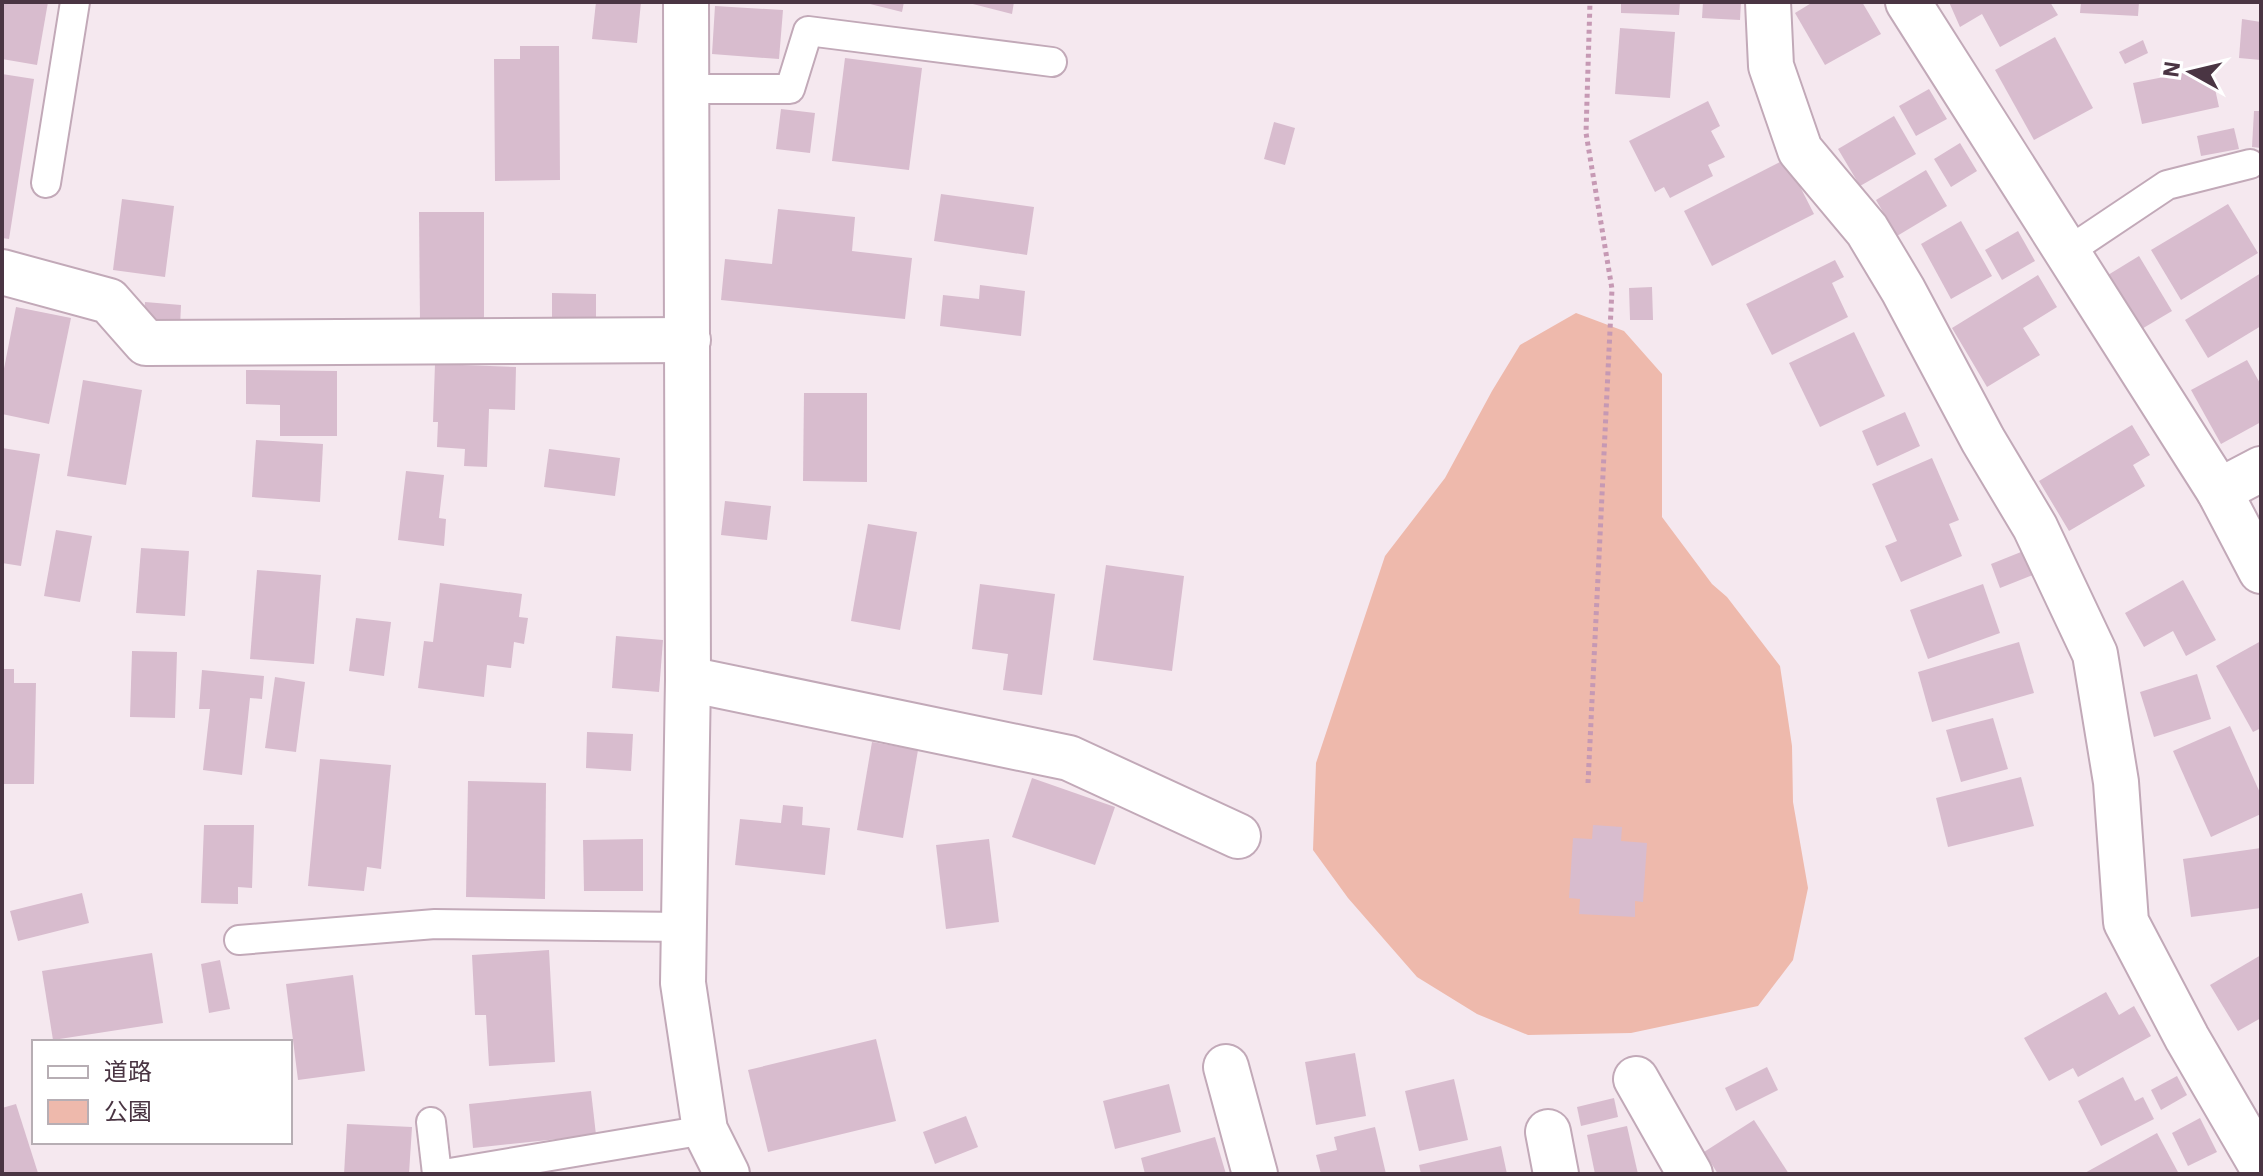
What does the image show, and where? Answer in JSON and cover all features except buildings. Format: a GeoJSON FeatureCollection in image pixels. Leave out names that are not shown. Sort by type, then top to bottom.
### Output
{"type":"FeatureCollection","features":[{"type":"Feature","properties":{"kind":"street"},"geometry":{"type":"LineString","coordinates":[[686,2],[688,679],[683,983],[705,1130],[727,1174]]}},
{"type":"Feature","properties":{"kind":"street"},"geometry":{"type":"LineString","coordinates":[[1768,2],[1771,66],[1800,150],[1867,230],[1903,290],[1983,440],[2035,527],[2095,654],[2116,782],[2126,922],[2187,1038],[2261,1165]]}},
{"type":"Feature","properties":{"kind":"street"},"geometry":{"type":"LineString","coordinates":[[1908,2],[2219,491],[2261,571]]}},
{"type":"Feature","properties":{"kind":"street"},"geometry":{"type":"LineString","coordinates":[[2,272],[109,301],[146,343],[688,340]]}},
{"type":"Feature","properties":{"kind":"street"},"geometry":{"type":"LineString","coordinates":[[2219,491],[2261,469]]}},
{"type":"Feature","properties":{"kind":"street"},"geometry":{"type":"LineString","coordinates":[[688,679],[1069,758],[1238,836]]}},
{"type":"Feature","properties":{"kind":"street"},"geometry":{"type":"LineString","coordinates":[[1226,1067],[1255,1174]]}},
{"type":"Feature","properties":{"kind":"street"},"geometry":{"type":"LineString","coordinates":[[1636,1079],[1690,1174]]}},
{"type":"Feature","properties":{"kind":"street"},"geometry":{"type":"LineString","coordinates":[[1548,1132],[1556,1174]]}},
{"type":"Feature","properties":{"kind":"lane"},"geometry":{"type":"LineString","coordinates":[[46,183],[75,2]]}},
{"type":"Feature","properties":{"kind":"lane"},"geometry":{"type":"LineString","coordinates":[[686,89],[790,89],[808,31],[1052,62]]}},
{"type":"Feature","properties":{"kind":"lane"},"geometry":{"type":"LineString","coordinates":[[2067,252],[2167,185],[2250,164]]}},
{"type":"Feature","properties":{"kind":"lane"},"geometry":{"type":"LineString","coordinates":[[239,940],[435,924],[684,927]]}},
{"type":"Feature","properties":{"kind":"lane"},"geometry":{"type":"LineString","coordinates":[[431,1122],[437,1174]]}},
{"type":"Feature","properties":{"kind":"lane"},"geometry":{"type":"LineString","coordinates":[[444,1174],[705,1130]]}},
{"type":"Feature","properties":{"kind":"path"},"geometry":{"type":"LineString","coordinates":[[1588,783],[1612,289],[1586,133],[1590,2]]}},
{"type":"Feature","properties":{"kind":"green space"},"geometry":{"type":"Polygon","coordinates":[[[1576,313],[1624,331],[1662,374],[1662,517],[1780,666],[1792,746],[1793,802],[1808,888],[1793,960],[1758,1006],[1631,1033],[1528,1035],[1477,1014],[1417,977],[1348,898],[1313,850],[1316,763],[1385,556],[1445,478],[1520,345],[1576,313]]]}}]}
